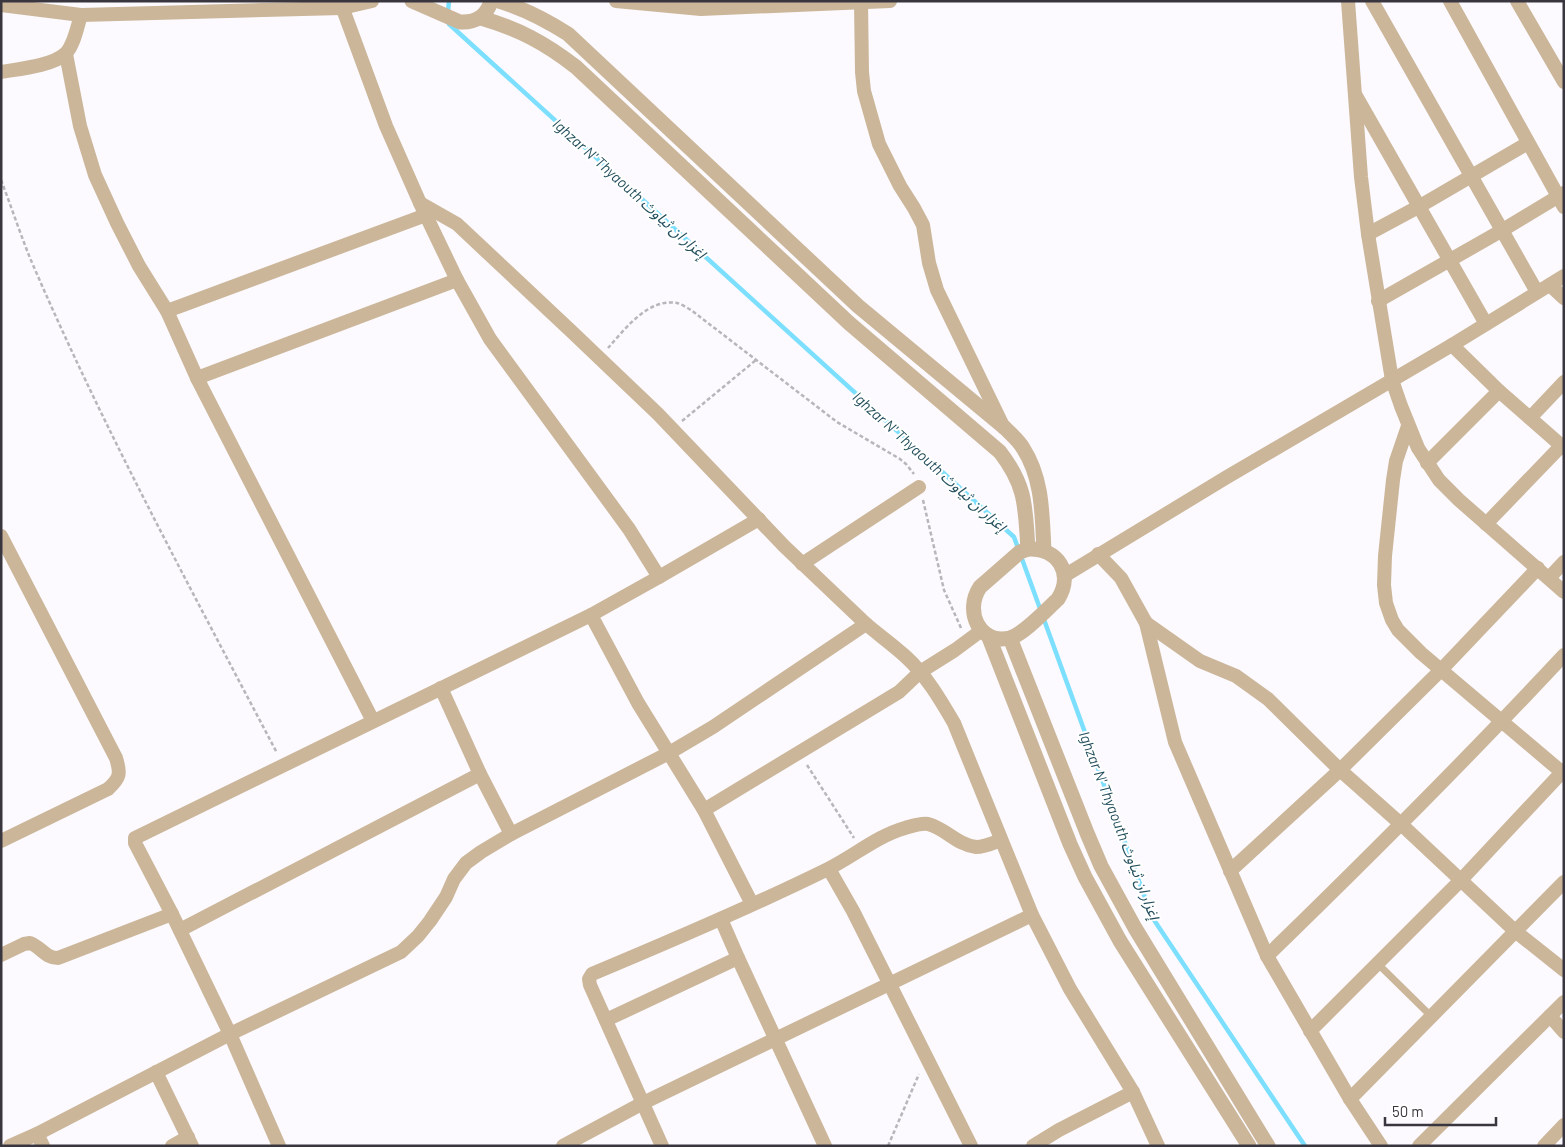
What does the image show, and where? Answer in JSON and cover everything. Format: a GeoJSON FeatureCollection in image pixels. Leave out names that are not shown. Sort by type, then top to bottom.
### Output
{"type":"FeatureCollection","features":[{"type":"Feature","properties":{"kind":"street"},"geometry":{"type":"LineString","coordinates":[[1,5],[81,15],[256,12],[372,1]]}},
{"type":"Feature","properties":{"kind":"street"},"geometry":{"type":"LineString","coordinates":[[413,2],[460,22],[468,23],[481,18],[491,1]]}},
{"type":"Feature","properties":{"kind":"street"},"geometry":{"type":"LineString","coordinates":[[499,1],[544,19],[568,34],[858,306],[1004,428],[1023,447],[1035,470],[1041,495],[1044,551]]}},
{"type":"Feature","properties":{"kind":"street"},"geometry":{"type":"LineString","coordinates":[[616,1],[701,9],[890,1]]}},
{"type":"Feature","properties":{"kind":"street"},"geometry":{"type":"LineString","coordinates":[[1348,1],[1361,177],[1368,234],[1392,380],[1408,426],[1427,463],[1439,480],[1564,592]]}},
{"type":"Feature","properties":{"kind":"street"},"geometry":{"type":"LineString","coordinates":[[1372,1],[1537,292]]}},
{"type":"Feature","properties":{"kind":"street"},"geometry":{"type":"LineString","coordinates":[[1378,301],[1501,231],[1562,199],[1528,143],[1450,1]]}},
{"type":"Feature","properties":{"kind":"street"},"geometry":{"type":"LineString","coordinates":[[1517,1],[1564,82]]}},
{"type":"Feature","properties":{"kind":"street"},"geometry":{"type":"LineString","coordinates":[[861,3],[862,72],[869,112],[879,144],[900,186],[923,225],[929,263],[937,290],[1004,428]]}},
{"type":"Feature","properties":{"kind":"street"},"geometry":{"type":"LineString","coordinates":[[341,5],[386,126],[457,280],[490,339],[630,529],[659,577]]}},
{"type":"Feature","properties":{"kind":"street"},"geometry":{"type":"LineString","coordinates":[[1,72],[49,62],[66,54],[72,44],[81,15]]}},
{"type":"Feature","properties":{"kind":"street"},"geometry":{"type":"LineString","coordinates":[[481,18],[507,25],[532,36],[555,50],[576,67],[849,323],[1000,452],[1011,466],[1019,481],[1024,497],[1028,550]]}},
{"type":"Feature","properties":{"kind":"street"},"geometry":{"type":"LineString","coordinates":[[66,54],[80,126],[95,176],[139,266],[167,311],[198,378],[373,721]]}},
{"type":"Feature","properties":{"kind":"street"},"geometry":{"type":"LineString","coordinates":[[1355,94],[1486,324]]}},
{"type":"Feature","properties":{"kind":"street"},"geometry":{"type":"LineString","coordinates":[[1368,234],[1528,143]]}},
{"type":"Feature","properties":{"kind":"street"},"geometry":{"type":"LineString","coordinates":[[420,203],[457,224],[672,428],[802,564],[866,624],[905,656],[920,672],[942,701],[954,722],[1032,915],[1070,990],[1133,1092],[1158,1146]]}},
{"type":"Feature","properties":{"kind":"street"},"geometry":{"type":"LineString","coordinates":[[167,311],[426,216]]}},
{"type":"Feature","properties":{"kind":"street"},"geometry":{"type":"LineString","coordinates":[[1064,576],[1098,554],[1452,345],[1564,276]]}},
{"type":"Feature","properties":{"kind":"street"},"geometry":{"type":"LineString","coordinates":[[198,378],[457,280]]}},
{"type":"Feature","properties":{"kind":"street"},"geometry":{"type":"LineString","coordinates":[[1550,285],[1564,298]]}},
{"type":"Feature","properties":{"kind":"street"},"geometry":{"type":"LineString","coordinates":[[1452,345],[1499,391],[1562,447],[1486,524]]}},
{"type":"Feature","properties":{"kind":"street"},"geometry":{"type":"LineString","coordinates":[[1530,418],[1564,382]]}},
{"type":"Feature","properties":{"kind":"street"},"geometry":{"type":"LineString","coordinates":[[1427,463],[1499,391]]}},
{"type":"Feature","properties":{"kind":"street"},"geometry":{"type":"LineString","coordinates":[[1310,1031],[1461,880],[1563,772],[1441,670],[1398,630],[1392,620],[1385,594],[1385,556],[1392,480],[1408,426]]}},
{"type":"Feature","properties":{"kind":"street"},"geometry":{"type":"LineString","coordinates":[[802,564],[919,487]]}},
{"type":"Feature","properties":{"kind":"street"},"geometry":{"type":"LineString","coordinates":[[279,1146],[230,1034],[172,914],[135,844],[135,838],[591,615],[759,519]]}},
{"type":"Feature","properties":{"kind":"street"},"geometry":{"type":"LineString","coordinates":[[1,536],[120,769],[118,780],[108,789],[1,841]]}},
{"type":"Feature","properties":{"kind":"street"},"geometry":{"type":"LineString","coordinates":[[985,632],[995,638],[1010,638],[1018,635],[1058,599],[1062,592],[1064,576],[1058,560],[1044,551],[1028,550],[1020,552],[980,587],[975,594],[973,601],[974,617],[985,632],[1085,877],[1120,941],[1249,1146]]}},
{"type":"Feature","properties":{"kind":"street"},"geometry":{"type":"LineString","coordinates":[[1098,554],[1121,578],[1146,623],[1175,742],[1267,956],[1350,1099],[1381,1146]]}},
{"type":"Feature","properties":{"kind":"street"},"geometry":{"type":"LineString","coordinates":[[1230,871],[1340,770],[1543,573],[1564,562]]}},
{"type":"Feature","properties":{"kind":"street"},"geometry":{"type":"LineString","coordinates":[[591,615],[638,703],[704,810],[752,904]]}},
{"type":"Feature","properties":{"kind":"street"},"geometry":{"type":"LineString","coordinates":[[1146,623],[1200,661],[1236,676],[1268,699],[1340,770],[1402,825],[1515,931],[1564,970]]}},
{"type":"Feature","properties":{"kind":"street"},"geometry":{"type":"LineString","coordinates":[[10,1146],[40,1140],[156,1072],[400,952],[418,936],[430,921],[446,897],[454,879],[466,863],[511,834],[669,754],[713,727],[866,624]]}},
{"type":"Feature","properties":{"kind":"street"},"geometry":{"type":"LineString","coordinates":[[704,810],[899,692],[920,672],[967,641],[985,632]]}},
{"type":"Feature","properties":{"kind":"street"},"geometry":{"type":"LineString","coordinates":[[1010,638],[1101,866],[1135,928],[1268,1146]]}},
{"type":"Feature","properties":{"kind":"street"},"geometry":{"type":"LineString","coordinates":[[1267,956],[1402,825],[1564,655]]}},
{"type":"Feature","properties":{"kind":"street"},"geometry":{"type":"LineString","coordinates":[[441,688],[480,774],[511,834]]}},
{"type":"Feature","properties":{"kind":"street"},"geometry":{"type":"LineString","coordinates":[[180,930],[480,774]]}},
{"type":"Feature","properties":{"kind":"street"},"geometry":{"type":"LineString","coordinates":[[662,1146],[590,985],[589,979],[592,974],[721,919],[829,868],[897,831],[920,824],[928,824],[962,843],[975,846],[985,846],[1001,840]]}},
{"type":"Feature","properties":{"kind":"street"},"geometry":{"type":"LineString","coordinates":[[829,868],[971,1146]]}},
{"type":"Feature","properties":{"kind":"street"},"geometry":{"type":"LineString","coordinates":[[1350,1099],[1564,882]]}},
{"type":"Feature","properties":{"kind":"street"},"geometry":{"type":"LineString","coordinates":[[1,955],[30,942],[41,949],[46,956],[58,958],[172,914]]}},
{"type":"Feature","properties":{"kind":"street"},"geometry":{"type":"LineString","coordinates":[[562,1146],[643,1103],[775,1038],[1032,915]]}},
{"type":"Feature","properties":{"kind":"street"},"geometry":{"type":"LineString","coordinates":[[721,919],[824,1146]]}},
{"type":"Feature","properties":{"kind":"street"},"geometry":{"type":"LineString","coordinates":[[606,1020],[738,958]]}},
{"type":"Feature","properties":{"kind":"street"},"geometry":{"type":"LineString","coordinates":[[1419,1146],[1564,1002]]}},
{"type":"Feature","properties":{"kind":"street"},"geometry":{"type":"LineString","coordinates":[[1550,1016],[1564,1032]]}},
{"type":"Feature","properties":{"kind":"street"},"geometry":{"type":"LineString","coordinates":[[156,1072],[190,1141],[172,1146]]}},
{"type":"Feature","properties":{"kind":"street"},"geometry":{"type":"LineString","coordinates":[[1032,1146],[1133,1092]]}},
{"type":"Feature","properties":{"kind":"street"},"geometry":{"type":"LineString","coordinates":[[1544,1146],[1564,1124]]}},
{"type":"Feature","properties":{"kind":"lane"},"geometry":{"type":"LineString","coordinates":[[1378,964],[1431,1016]]}},
{"type":"Feature","properties":{"kind":"path"},"geometry":{"type":"LineString","coordinates":[[1,180],[30,257],[128,469],[284,764]]}},
{"type":"Feature","properties":{"kind":"path"},"geometry":{"type":"LineString","coordinates":[[599,358],[642,313],[654,306],[667,302],[678,303],[690,310],[837,422],[906,464],[913,472],[919,487],[944,590],[967,641]]}},
{"type":"Feature","properties":{"kind":"path"},"geometry":{"type":"LineString","coordinates":[[672,428],[756,360]]}},
{"type":"Feature","properties":{"kind":"path"},"geometry":{"type":"LineString","coordinates":[[799,753],[861,850]]}},
{"type":"Feature","properties":{"kind":"path"},"geometry":{"type":"LineString","coordinates":[[888,1146],[926,1055]]}},
{"type":"Feature","properties":{"kind":"waterway","name":"Ighzar N' Thyaouth إغزار ان ثياوث"},"geometry":{"type":"LineString","coordinates":[[448,12],[449,1]]}},
{"type":"Feature","properties":{"kind":"waterway","name":"Ighzar N' Thyaouth إغزار ان ثياوث"},"geometry":{"type":"LineString","coordinates":[[449,24],[1014,537],[1152,917],[1305,1146]]}}]}
